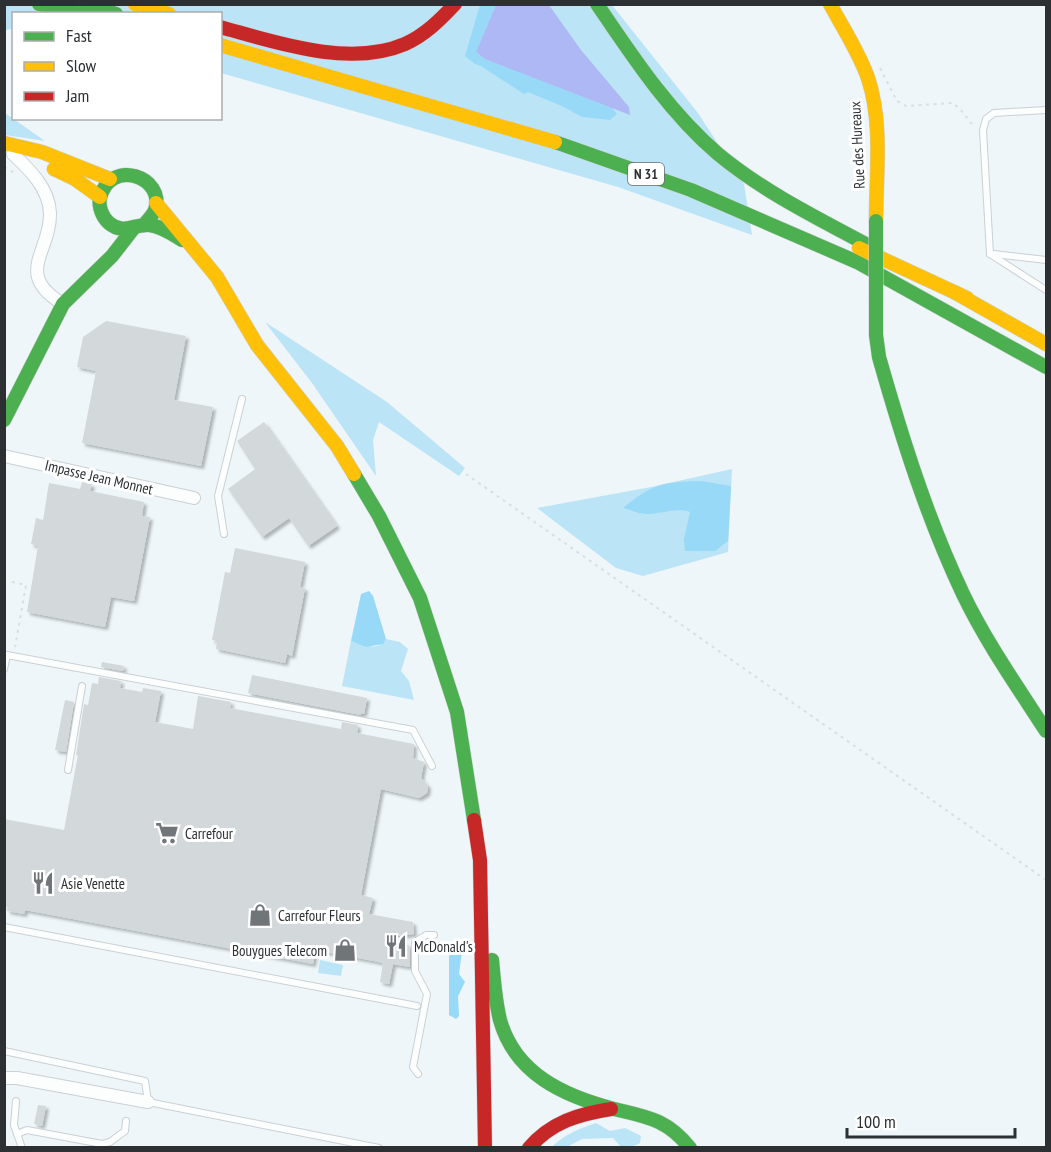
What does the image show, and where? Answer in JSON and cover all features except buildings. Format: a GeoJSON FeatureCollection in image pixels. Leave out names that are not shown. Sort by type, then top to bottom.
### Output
{"type":"FeatureCollection","features":[{"type":"Feature","properties":{"kind":"main road"},"geometry":{"type":"LineString","coordinates":[[39,4],[73,12]]}},
{"type":"Feature","properties":{"kind":"main road"},"geometry":{"type":"LineString","coordinates":[[86,4],[110,12]]}},
{"type":"Feature","properties":{"kind":"main road"},"geometry":{"type":"LineString","coordinates":[[130,4],[153,12]]}},
{"type":"Feature","properties":{"kind":"main road"},"geometry":{"type":"LineString","coordinates":[[135,4],[162,12]]}},
{"type":"Feature","properties":{"kind":"main road"},"geometry":{"type":"LineString","coordinates":[[222,27],[309,49],[353,54],[388,50],[422,36],[436,26],[455,4]]}},
{"type":"Feature","properties":{"kind":"main road"},"geometry":{"type":"LineString","coordinates":[[597,4],[674,110],[728,161],[775,195],[967,298],[1047,344]]}},
{"type":"Feature","properties":{"kind":"main road","name":"Rue des Hureaux"},"geometry":{"type":"LineString","coordinates":[[830,4],[855,51],[866,76],[874,104],[876,335],[879,357],[896,417],[926,509],[958,584],[984,634],[1047,731]]}},
{"type":"Feature","properties":{"kind":"main road"},"geometry":{"type":"LineString","coordinates":[[222,34],[360,71]]}},
{"type":"Feature","properties":{"kind":"main road","name":"N 31"},"geometry":{"type":"LineString","coordinates":[[222,46],[542,137],[691,190],[857,262],[1047,367]]}},
{"type":"Feature","properties":{"kind":"main road"},"geometry":{"type":"LineString","coordinates":[[222,51],[321,75]]}},
{"type":"Feature","properties":{"kind":"main road"},"geometry":{"type":"LineString","coordinates":[[7,150],[42,152],[110,179]]}},
{"type":"Feature","properties":{"kind":"main road"},"geometry":{"type":"LineString","coordinates":[[7,150],[47,165],[75,179],[100,197]]}},
{"type":"Feature","properties":{"kind":"main road"},"geometry":{"type":"LineString","coordinates":[[192,246],[164,229],[139,227],[121,229],[110,224],[102,212],[100,197],[103,187],[110,179],[127,173],[145,179],[151,185],[156,203],[192,246],[217,277],[257,345],[337,446],[379,516],[420,598],[457,712],[480,860],[498,1009],[505,1035],[535,1076],[552,1088],[568,1095],[613,1109],[637,1113],[657,1121],[671,1129],[690,1148]]}},
{"type":"Feature","properties":{"kind":"main road"},"geometry":{"type":"LineString","coordinates":[[4,420],[63,304],[154,211],[156,203]]}},
{"type":"Feature","properties":{"kind":"main road"},"geometry":{"type":"LineString","coordinates":[[774,209],[967,298]]}},
{"type":"Feature","properties":{"kind":"main road"},"geometry":{"type":"LineString","coordinates":[[98,269],[106,256],[110,224]]}},
{"type":"Feature","properties":{"kind":"main road"},"geometry":{"type":"LineString","coordinates":[[480,860],[485,1148]]}},
{"type":"Feature","properties":{"kind":"main road"},"geometry":{"type":"LineString","coordinates":[[528,1148],[546,1130],[564,1119],[613,1109]]}},
{"type":"Feature","properties":{"kind":"street"},"geometry":{"type":"LineString","coordinates":[[7,150],[31,171],[40,184],[50,210],[49,226],[36,273],[43,288],[63,304]]}},
{"type":"Feature","properties":{"kind":"street","name":"Impasse Jean Monnet"},"geometry":{"type":"LineString","coordinates":[[4,456],[194,498]]}},
{"type":"Feature","properties":{"kind":"street"},"geometry":{"type":"LineString","coordinates":[[4,1078],[17,1078],[148,1102]]}},
{"type":"Feature","properties":{"kind":"lane"},"geometry":{"type":"LineString","coordinates":[[990,254],[983,138],[986,119],[994,113],[1047,110]]}},
{"type":"Feature","properties":{"kind":"lane"},"geometry":{"type":"LineString","coordinates":[[990,254],[1047,260]]}},
{"type":"Feature","properties":{"kind":"lane"},"geometry":{"type":"LineString","coordinates":[[990,254],[1047,290]]}},
{"type":"Feature","properties":{"kind":"lane"},"geometry":{"type":"LineString","coordinates":[[224,534],[218,496],[242,399]]}},
{"type":"Feature","properties":{"kind":"lane"},"geometry":{"type":"LineString","coordinates":[[4,669],[9,655],[413,730],[432,766]]}},
{"type":"Feature","properties":{"kind":"lane"},"geometry":{"type":"LineString","coordinates":[[68,770],[82,686]]}},
{"type":"Feature","properties":{"kind":"lane"},"geometry":{"type":"LineString","coordinates":[[4,927],[417,1006]]}},
{"type":"Feature","properties":{"kind":"lane"},"geometry":{"type":"LineString","coordinates":[[418,1074],[412,1067],[427,994],[415,971],[415,942],[426,935],[434,934]]}},
{"type":"Feature","properties":{"kind":"lane"},"geometry":{"type":"LineString","coordinates":[[4,1051],[145,1082],[148,1102],[379,1148]]}},
{"type":"Feature","properties":{"kind":"lane"},"geometry":{"type":"LineString","coordinates":[[16,1101],[14,1125],[22,1148]]}},
{"type":"Feature","properties":{"kind":"lane"},"geometry":{"type":"LineString","coordinates":[[17,1134],[27,1130],[102,1144],[110,1142],[125,1131],[126,1121]]}},
{"type":"Feature","properties":{"kind":"path"},"geometry":{"type":"LineString","coordinates":[[879,66],[897,101],[906,106],[953,103],[962,110],[983,138]]}},
{"type":"Feature","properties":{"kind":"path"},"geometry":{"type":"LineString","coordinates":[[4,167],[16,174]]}},
{"type":"Feature","properties":{"kind":"path"},"geometry":{"type":"LineString","coordinates":[[466,474],[1047,880]]}},
{"type":"Feature","properties":{"kind":"path"},"geometry":{"type":"LineString","coordinates":[[9,655],[26,585],[12,582]]}},
{"type":"Feature","properties":{"kind":"shaded area"},"geometry":{"type":"Polygon","coordinates":[[[4,5],[612,5],[698,113],[744,184],[752,235],[618,187],[222,73],[222,12],[12,12],[12,29],[5,30],[4,5]]]}},
{"type":"Feature","properties":{"kind":"shaded area"},"geometry":{"type":"Polygon","coordinates":[[[480,5],[496,5],[476,52],[485,59],[612,108],[617,114],[610,120],[582,117],[528,92],[524,94],[475,64],[465,56],[480,5]]]}},
{"type":"Feature","properties":{"kind":"shaded area"},"geometry":{"type":"Polygon","coordinates":[[[496,5],[549,5],[581,50],[629,107],[630,115],[485,59],[476,52],[496,5]]]}},
{"type":"Feature","properties":{"kind":"shaded area"},"geometry":{"type":"Polygon","coordinates":[[[5,113],[45,141],[5,135],[5,113]]]}},
{"type":"Feature","properties":{"kind":"shaded area"},"geometry":{"type":"Polygon","coordinates":[[[265,322],[387,402],[465,468],[459,476],[379,422],[373,440],[376,476],[312,383],[265,322]]]}},
{"type":"Feature","properties":{"kind":"shaded area"},"geometry":{"type":"Polygon","coordinates":[[[732,469],[728,552],[643,576],[616,568],[537,508],[651,487],[732,469]]]}},
{"type":"Feature","properties":{"kind":"shaded area"},"geometry":{"type":"Polygon","coordinates":[[[701,481],[731,486],[728,541],[715,551],[685,551],[684,539],[690,512],[681,510],[644,514],[623,508],[643,493],[659,486],[668,483],[701,481]]]}},
{"type":"Feature","properties":{"kind":"shaded area"},"geometry":{"type":"Polygon","coordinates":[[[369,591],[373,596],[386,639],[383,644],[366,647],[351,641],[361,594],[369,591]]]}},
{"type":"Feature","properties":{"kind":"shaded area"},"geometry":{"type":"Polygon","coordinates":[[[386,639],[400,642],[408,649],[401,671],[409,681],[414,700],[342,686],[351,641],[365,646],[375,646],[386,639]]]}},
{"type":"Feature","properties":{"kind":"shaded area"},"geometry":{"type":"Polygon","coordinates":[[[456,950],[462,951],[459,974],[465,982],[458,996],[459,1016],[456,1019],[449,1015],[449,956],[456,950]]]}},
{"type":"Feature","properties":{"kind":"shaded area"},"geometry":{"type":"Polygon","coordinates":[[[320,960],[343,965],[341,976],[318,973],[320,960]]]}},
{"type":"Feature","properties":{"kind":"shaded area"},"geometry":{"type":"Polygon","coordinates":[[[596,1123],[610,1131],[625,1128],[641,1136],[640,1143],[632,1147],[621,1147],[613,1138],[582,1139],[567,1147],[552,1147],[572,1132],[596,1123]]]}},
{"type":"Feature","properties":{"kind":"traffic: fast"},"geometry":{"type":"LineString","coordinates":[[39,4],[73,12]]}},
{"type":"Feature","properties":{"kind":"traffic: fast"},"geometry":{"type":"LineString","coordinates":[[86,4],[110,12]]}},
{"type":"Feature","properties":{"kind":"traffic: fast"},"geometry":{"type":"LineString","coordinates":[[597,4],[638,64],[668,102],[700,138],[718,154],[774,194],[875,249]]}},
{"type":"Feature","properties":{"kind":"traffic: fast"},"geometry":{"type":"LineString","coordinates":[[555,142],[691,190],[857,262],[1046,367]]}},
{"type":"Feature","properties":{"kind":"traffic: fast"},"geometry":{"type":"LineString","coordinates":[[144,225],[155,210],[156,198],[152,188],[135,176],[125,175],[114,178],[106,185],[100,198],[102,212],[109,223],[124,229],[144,225],[153,226],[182,240]]}},
{"type":"Feature","properties":{"kind":"traffic: fast"},"geometry":{"type":"LineString","coordinates":[[876,221],[876,301]]}},
{"type":"Feature","properties":{"kind":"traffic: fast"},"geometry":{"type":"LineString","coordinates":[[4,420],[63,304],[112,256],[133,229]]}},
{"type":"Feature","properties":{"kind":"traffic: fast"},"geometry":{"type":"LineString","coordinates":[[876,301],[876,335],[879,357],[906,448],[938,536],[963,594],[982,629],[1046,731]]}},
{"type":"Feature","properties":{"kind":"traffic: fast"},"geometry":{"type":"LineString","coordinates":[[354,474],[379,516],[420,598],[457,712],[474,820]]}},
{"type":"Feature","properties":{"kind":"traffic: fast"},"geometry":{"type":"LineString","coordinates":[[492,960],[500,1020],[507,1039],[529,1068],[544,1080],[577,1097],[595,1104],[637,1114],[665,1125],[690,1148]]}},
{"type":"Feature","properties":{"kind":"traffic: slow"},"geometry":{"type":"LineString","coordinates":[[135,4],[162,12]]}},
{"type":"Feature","properties":{"kind":"traffic: slow"},"geometry":{"type":"LineString","coordinates":[[830,4],[860,59],[873,95],[878,149],[876,221]]}},
{"type":"Feature","properties":{"kind":"traffic: slow"},"geometry":{"type":"LineString","coordinates":[[222,46],[555,142]]}},
{"type":"Feature","properties":{"kind":"traffic: slow"},"geometry":{"type":"LineString","coordinates":[[4,143],[42,152],[110,179]]}},
{"type":"Feature","properties":{"kind":"traffic: slow"},"geometry":{"type":"LineString","coordinates":[[54,169],[75,179],[100,197]]}},
{"type":"Feature","properties":{"kind":"traffic: slow"},"geometry":{"type":"LineString","coordinates":[[156,203],[217,277],[257,345],[337,446],[354,474]]}},
{"type":"Feature","properties":{"kind":"traffic: slow"},"geometry":{"type":"LineString","coordinates":[[859,248],[967,298]]}},
{"type":"Feature","properties":{"kind":"traffic: slow"},"geometry":{"type":"LineString","coordinates":[[954,292],[1046,344]]}},
{"type":"Feature","properties":{"kind":"traffic: jam"},"geometry":{"type":"LineString","coordinates":[[222,28],[312,50],[360,54],[383,51],[405,44],[432,27],[455,4]]}},
{"type":"Feature","properties":{"kind":"traffic: jam"},"geometry":{"type":"LineString","coordinates":[[474,820],[480,860],[485,1148]]}},
{"type":"Feature","properties":{"kind":"traffic: jam"},"geometry":{"type":"LineString","coordinates":[[529,1148],[547,1132],[566,1121],[611,1109]]}},
{"type":"Feature","properties":{"kind":"place","name":"Carrefour"},"geometry":{"type":"Point","coordinates":[167,833]}},
{"type":"Feature","properties":{"kind":"place","name":"Asie Venette"},"geometry":{"type":"Point","coordinates":[43,883]}},
{"type":"Feature","properties":{"kind":"place","name":"Carrefour Fleurs"},"geometry":{"type":"Point","coordinates":[260,915]}},
{"type":"Feature","properties":{"kind":"place","name":"McDonald's"},"geometry":{"type":"Point","coordinates":[396,946]}},
{"type":"Feature","properties":{"kind":"place","name":"Bouygues Telecom"},"geometry":{"type":"Point","coordinates":[345,950]}}]}
